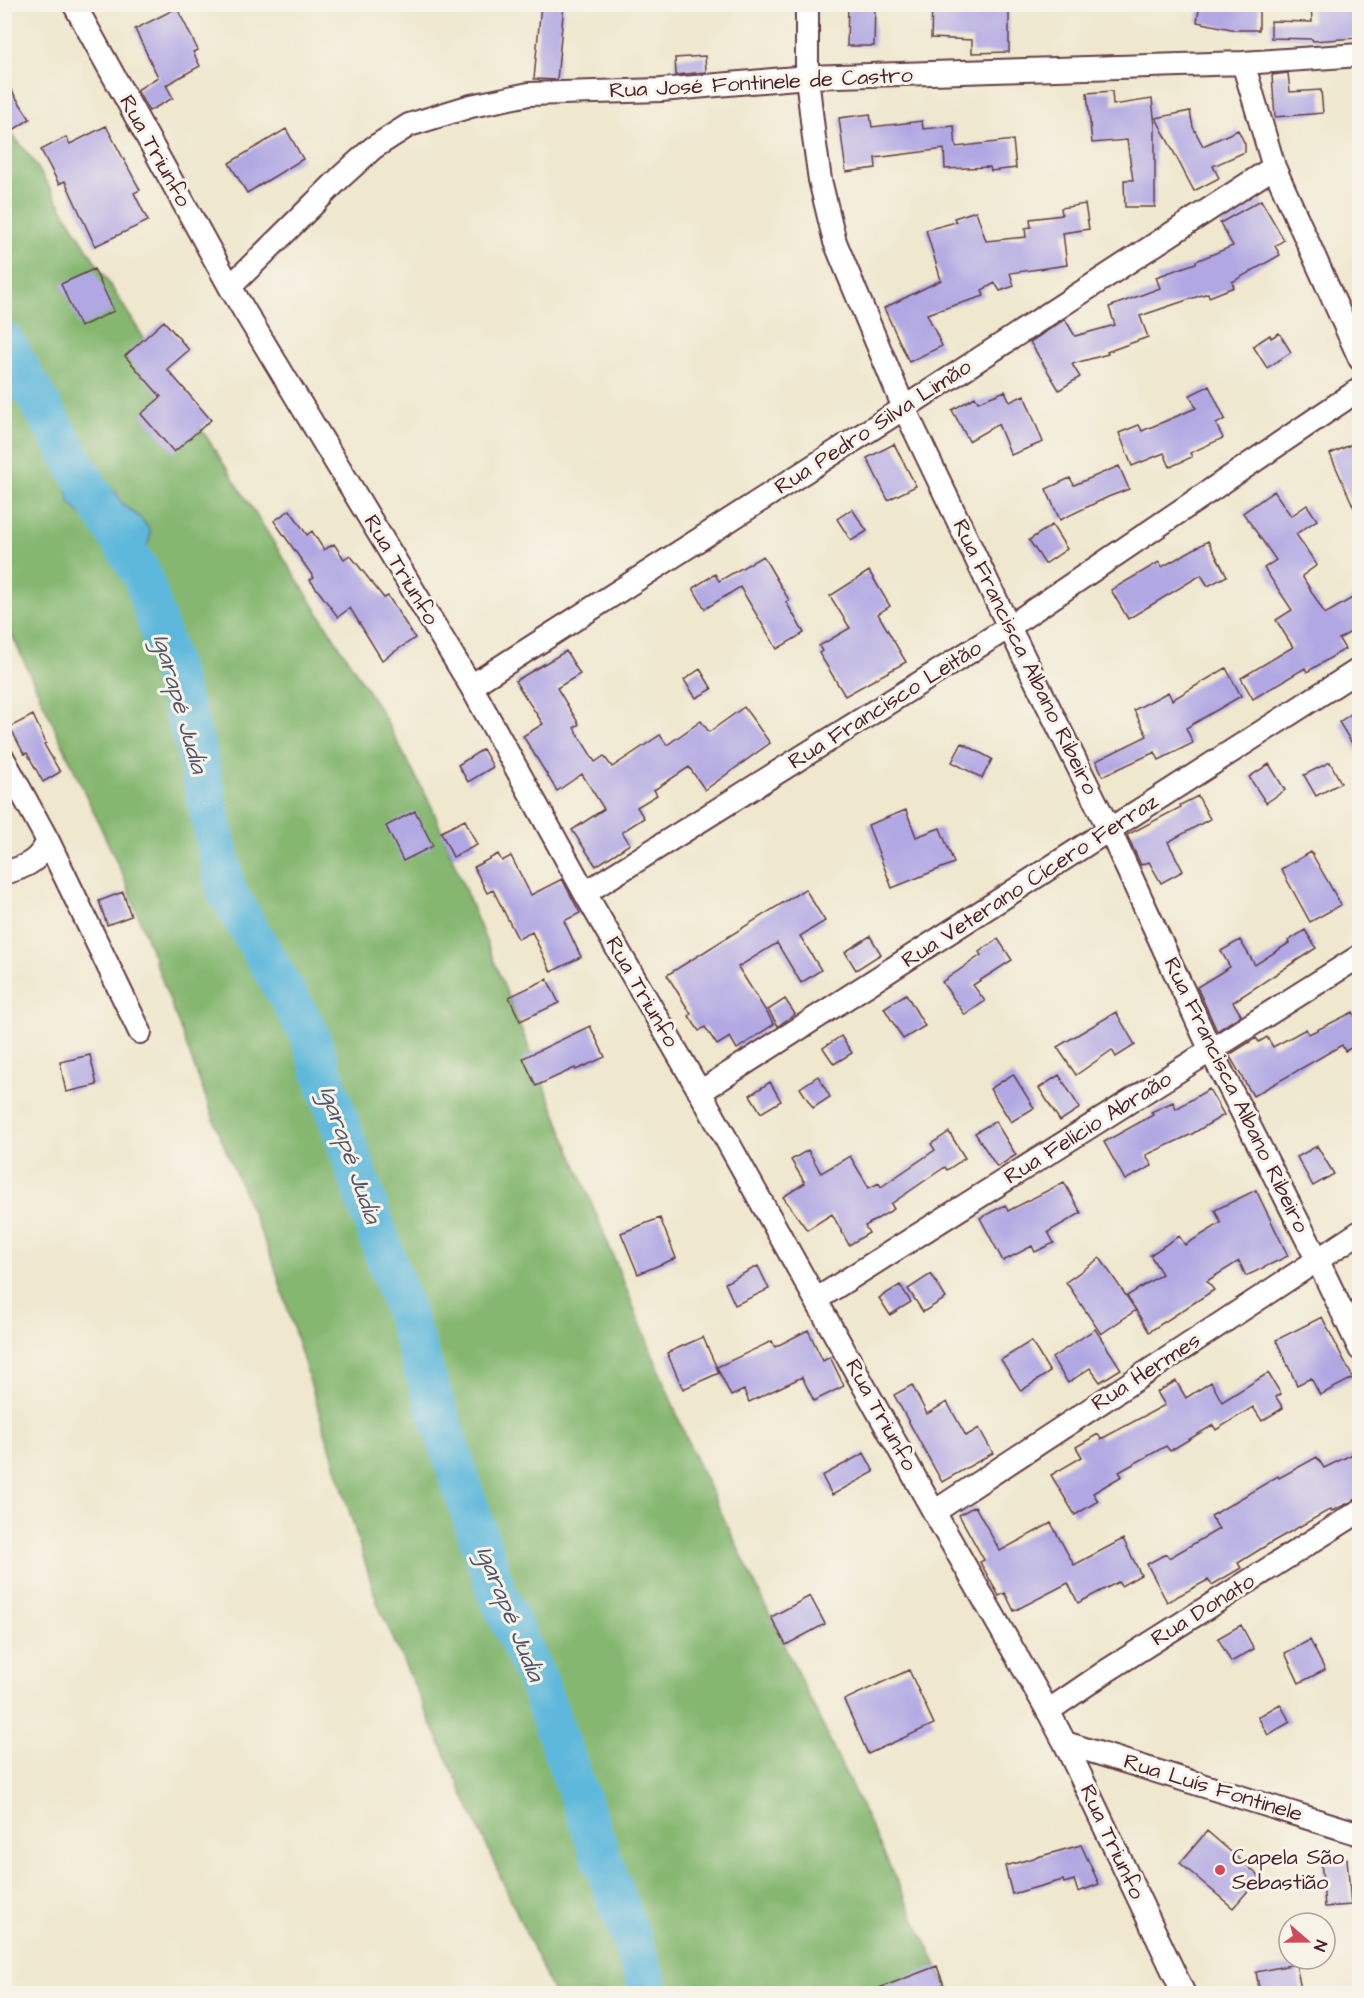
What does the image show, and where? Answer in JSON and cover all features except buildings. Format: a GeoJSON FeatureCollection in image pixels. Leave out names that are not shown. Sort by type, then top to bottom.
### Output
{"type":"FeatureCollection","features":[{"type":"Feature","properties":{"kind":"street","name":"Rua Triunfo"},"geometry":{"type":"LineString","coordinates":[[74,4],[230,287],[471,686],[585,894],[700,1092],[934,1512],[1048,1711],[1184,1994]]}},
{"type":"Feature","properties":{"kind":"street","name":"Rua Francisca Albano Ribeiro"},"geometry":{"type":"LineString","coordinates":[[807,4],[807,77],[813,138],[820,180],[835,242],[904,408],[1110,831],[1210,1051],[1317,1259],[1359,1349]]}},
{"type":"Feature","properties":{"kind":"street","name":"Rua José Fontinele de Castro"},"geometry":{"type":"LineString","coordinates":[[230,287],[373,148],[409,125],[471,106],[529,94],[660,90],[807,77],[1243,63],[1359,55]]}},
{"type":"Feature","properties":{"kind":"street"},"geometry":{"type":"LineString","coordinates":[[1243,63],[1274,167],[1359,359]]}},
{"type":"Feature","properties":{"kind":"street","name":"Rua Pedro Silva Limão"},"geometry":{"type":"LineString","coordinates":[[471,686],[1274,167]]}},
{"type":"Feature","properties":{"kind":"street","name":"Rua Francisco Leitão"},"geometry":{"type":"LineString","coordinates":[[585,894],[1009,627],[1359,389]]}},
{"type":"Feature","properties":{"kind":"street","name":"Rua Veterano Cícero Ferraz"},"geometry":{"type":"LineString","coordinates":[[700,1092],[1110,831],[1359,669]]}},
{"type":"Feature","properties":{"kind":"street"},"geometry":{"type":"LineString","coordinates":[[4,760],[48,841],[140,1032]]}},
{"type":"Feature","properties":{"kind":"street"},"geometry":{"type":"LineString","coordinates":[[4,873],[21,868],[33,861],[42,854],[48,841]]}},
{"type":"Feature","properties":{"kind":"street","name":"Rua Felício Abraão"},"geometry":{"type":"LineString","coordinates":[[817,1299],[1359,956]]}},
{"type":"Feature","properties":{"kind":"street","name":"Rua Hermes"},"geometry":{"type":"LineString","coordinates":[[934,1512],[1359,1232]]}},
{"type":"Feature","properties":{"kind":"street","name":"Rua Donato"},"geometry":{"type":"LineString","coordinates":[[1048,1711],[1108,1670],[1359,1511]]}},
{"type":"Feature","properties":{"kind":"street","name":"Rua Luís Fontinele"},"geometry":{"type":"LineString","coordinates":[[1065,1743],[1359,1834]]}},
{"type":"Feature","properties":{"kind":"green space"},"geometry":{"type":"Polygon","coordinates":[[[4,124],[32,159],[380,710],[431,805],[690,1447],[950,1993],[553,1993],[378,1605],[274,1264],[220,1136],[125,880],[5,620],[4,124]]]}},
{"type":"Feature","properties":{"kind":"water"},"geometry":{"type":"Polygon","coordinates":[[[60,425],[69,433],[73,454],[81,468],[112,489],[122,503],[144,522],[149,531],[150,538],[144,550],[127,564],[121,566],[114,561],[101,536],[69,502],[63,459],[51,440],[54,430],[60,425]]]}},
{"type":"Feature","properties":{"kind":"waterway","name":"Igarapé Judia"},"geometry":{"type":"LineString","coordinates":[[4,341],[142,575],[195,745],[226,890],[308,1031],[412,1334],[496,1590],[539,1685],[651,1994]]}},
{"type":"Feature","properties":{"kind":"place","name":"Capela São Sebastião"},"geometry":{"type":"Point","coordinates":[1220,1870]}}]}
